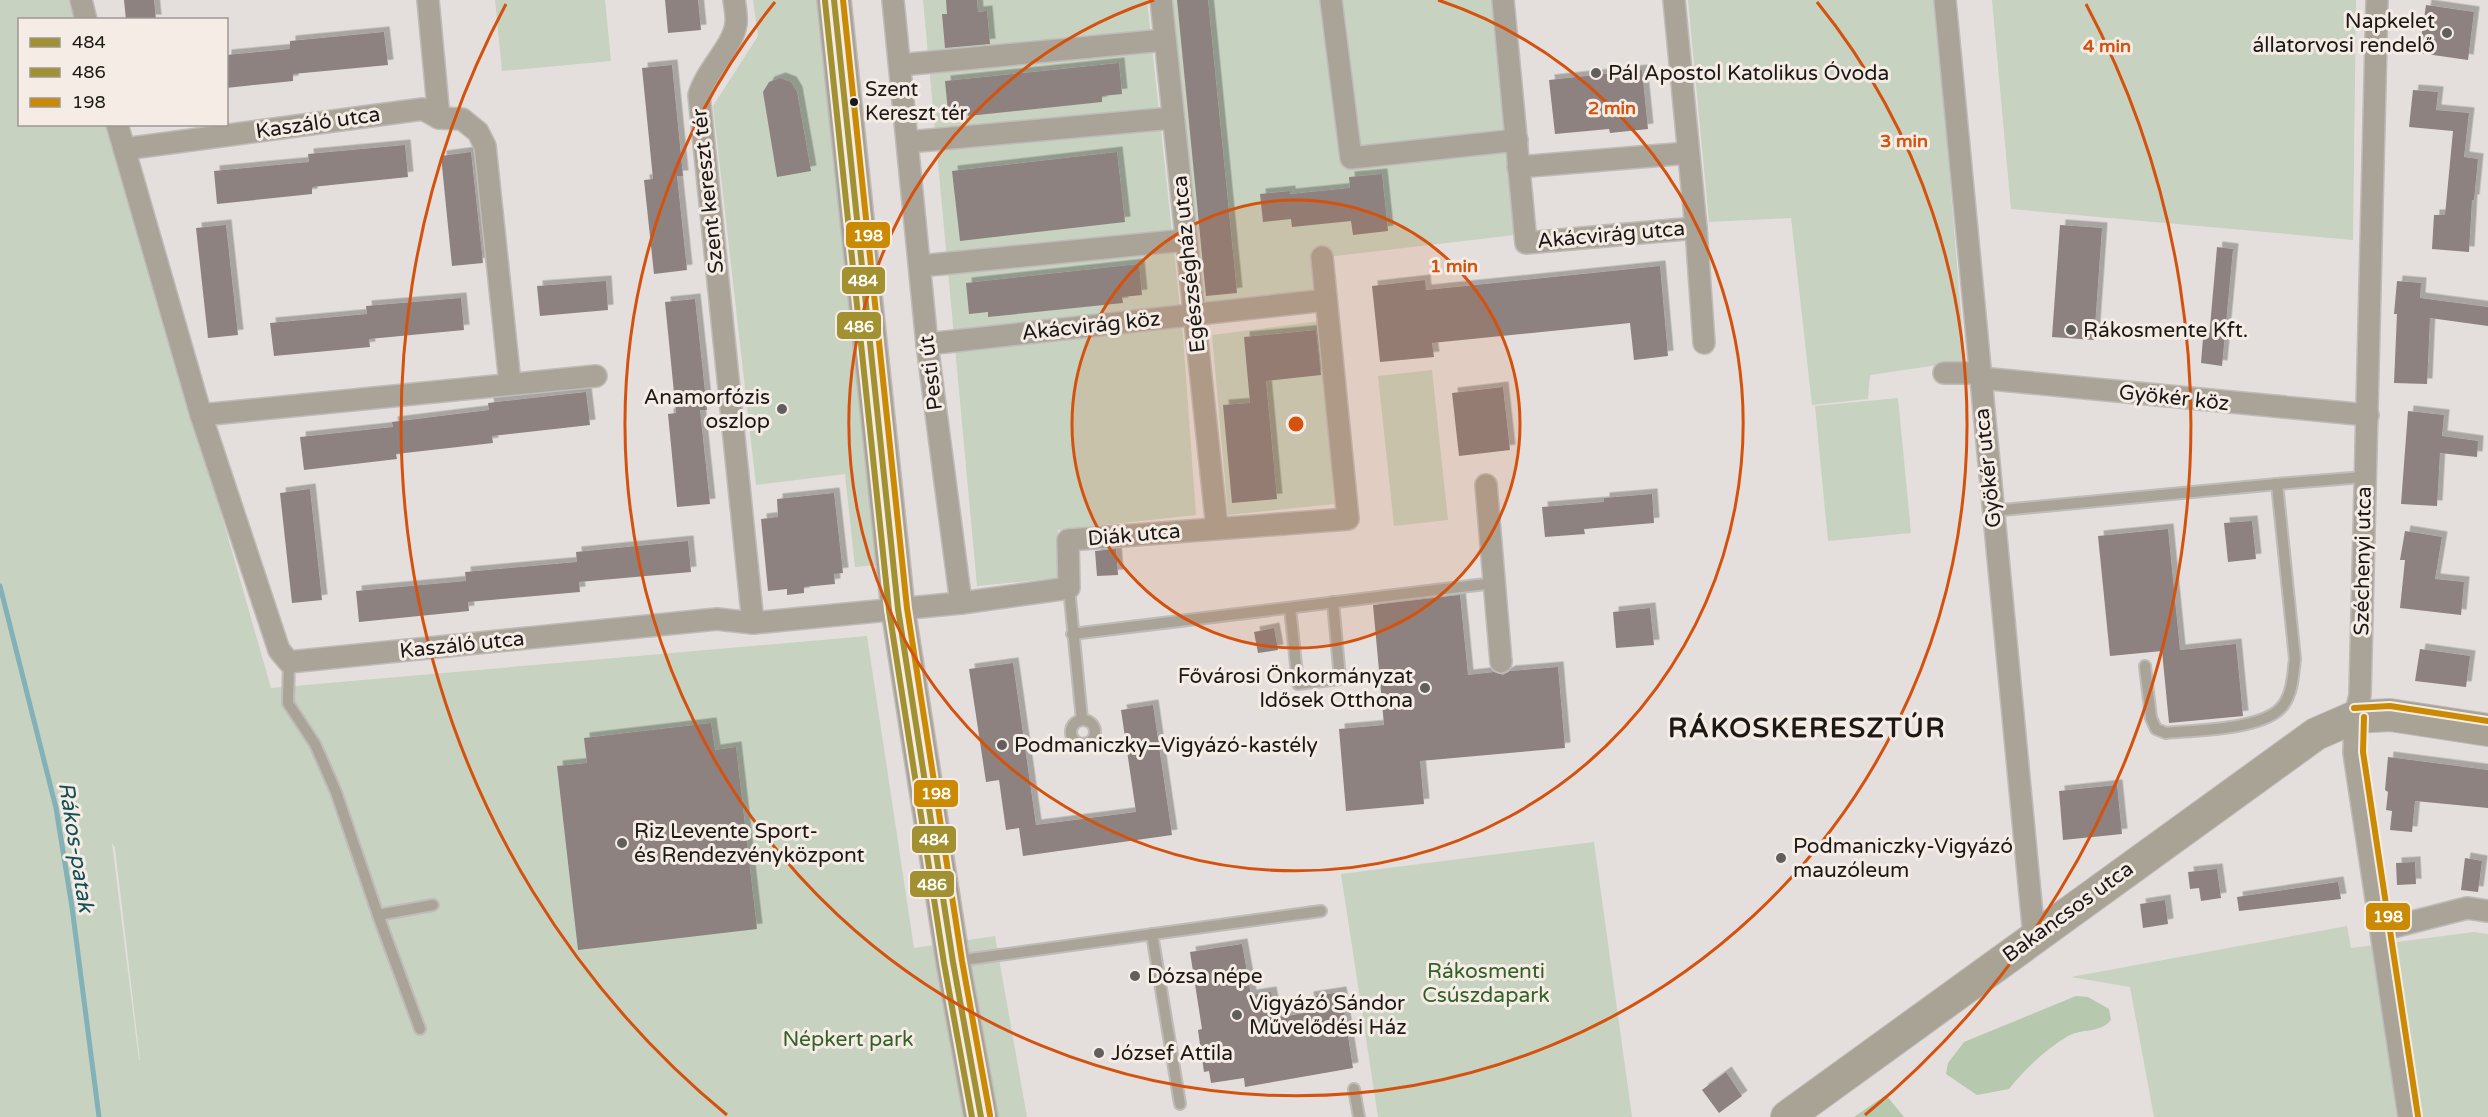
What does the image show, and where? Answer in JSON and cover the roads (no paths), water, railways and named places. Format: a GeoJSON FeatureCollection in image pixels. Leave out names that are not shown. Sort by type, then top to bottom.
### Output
{"type":"FeatureCollection","features":[{"type":"Feature","properties":{"kind":"main road"},"geometry":{"type":"LineString","coordinates":[[834,0],[898,609],[953,962],[981,1117]]}},
{"type":"Feature","properties":{"kind":"street"},"geometry":{"type":"LineString","coordinates":[[81,0],[86,18]]}},
{"type":"Feature","properties":{"kind":"street"},"geometry":{"type":"LineString","coordinates":[[428,0],[439,118]]}},
{"type":"Feature","properties":{"kind":"street","name":"Szent kereszt tér"},"geometry":{"type":"LineString","coordinates":[[734,0],[736,23],[732,37],[703,80],[699,95],[753,623]]}},
{"type":"Feature","properties":{"kind":"street","name":"Pesti út"},"geometry":{"type":"LineString","coordinates":[[893,0],[927,344],[961,603]]}},
{"type":"Feature","properties":{"kind":"street","name":"Egészségház utca"},"geometry":{"type":"LineString","coordinates":[[1161,0],[1217,528]]}},
{"type":"Feature","properties":{"kind":"street"},"geometry":{"type":"LineString","coordinates":[[1331,0],[1351,158],[1517,140]]}},
{"type":"Feature","properties":{"kind":"street"},"geometry":{"type":"LineString","coordinates":[[1503,0],[1518,167],[1688,153]]}},
{"type":"Feature","properties":{"kind":"street"},"geometry":{"type":"LineString","coordinates":[[1674,0],[1696,228],[1704,343]]}},
{"type":"Feature","properties":{"kind":"street","name":"Gyökér utca"},"geometry":{"type":"LineString","coordinates":[[1945,0],[2034,936]]}},
{"type":"Feature","properties":{"kind":"street","name":"Széchenyi utca"},"geometry":{"type":"LineString","coordinates":[[2377,0],[2360,695],[2355,717],[2354,753],[2409,1117]]}},
{"type":"Feature","properties":{"kind":"street"},"geometry":{"type":"LineString","coordinates":[[900,65],[1165,40]]}},
{"type":"Feature","properties":{"kind":"street","name":"Kaszáló utca"},"geometry":{"type":"LineString","coordinates":[[124,149],[423,109],[439,118],[462,119],[478,132],[485,146],[510,383]]}},
{"type":"Feature","properties":{"kind":"street"},"geometry":{"type":"LineString","coordinates":[[908,142],[1173,118]]}},
{"type":"Feature","properties":{"kind":"street"},"geometry":{"type":"LineString","coordinates":[[118,126],[201,415],[279,650],[289,662]]}},
{"type":"Feature","properties":{"kind":"street","name":"Akácvirág utca"},"geometry":{"type":"LineString","coordinates":[[1518,167],[1526,243],[1696,228]]}},
{"type":"Feature","properties":{"kind":"street"},"geometry":{"type":"LineString","coordinates":[[920,266],[1186,240]]}},
{"type":"Feature","properties":{"kind":"street"},"geometry":{"type":"LineString","coordinates":[[1322,257],[1326,300]]}},
{"type":"Feature","properties":{"kind":"street","name":"Akácvirág köz"},"geometry":{"type":"LineString","coordinates":[[927,344],[1326,300]]}},
{"type":"Feature","properties":{"kind":"street","name":"Diák utca"},"geometry":{"type":"LineString","coordinates":[[1069,588],[1068,540],[1348,519],[1326,300]]}},
{"type":"Feature","properties":{"kind":"street","name":"Gyökér köz"},"geometry":{"type":"LineString","coordinates":[[1944,373],[2368,415]]}},
{"type":"Feature","properties":{"kind":"street"},"geometry":{"type":"LineString","coordinates":[[201,415],[596,376]]}},
{"type":"Feature","properties":{"kind":"street"},"geometry":{"type":"LineString","coordinates":[[1486,485],[1501,662]]}},
{"type":"Feature","properties":{"kind":"street"},"geometry":{"type":"LineString","coordinates":[[898,609],[1069,588]]}},
{"type":"Feature","properties":{"kind":"street","name":"Kaszáló utca"},"geometry":{"type":"LineString","coordinates":[[289,662],[717,619],[753,623],[898,609]]}},
{"type":"Feature","properties":{"kind":"street"},"geometry":{"type":"LineString","coordinates":[[2355,717],[2390,715],[2488,730]]}},
{"type":"Feature","properties":{"kind":"street","name":"Bakancsos utca"},"geometry":{"type":"LineString","coordinates":[[1787,1117],[2316,734],[2355,717]]}},
{"type":"Feature","properties":{"kind":"street"},"geometry":{"type":"LineString","coordinates":[[2381,930],[2467,908],[2488,911]]}},
{"type":"Feature","properties":{"kind":"lane"},"geometry":{"type":"LineString","coordinates":[[1992,511],[2364,477]]}},
{"type":"Feature","properties":{"kind":"lane"},"geometry":{"type":"LineString","coordinates":[[2145,666],[2151,718],[2156,729],[2166,733],[2250,723],[2267,718],[2284,705],[2291,687],[2295,659],[2277,484]]}},
{"type":"Feature","properties":{"kind":"lane"},"geometry":{"type":"LineString","coordinates":[[1072,634],[1494,583]]}},
{"type":"Feature","properties":{"kind":"lane"},"geometry":{"type":"LineString","coordinates":[[1069,588],[1082,720]]}},
{"type":"Feature","properties":{"kind":"lane"},"geometry":{"type":"LineString","coordinates":[[1290,608],[1298,684],[1340,679],[1332,602]]}},
{"type":"Feature","properties":{"kind":"lane"},"geometry":{"type":"LineString","coordinates":[[289,662],[288,703],[315,744],[336,792],[420,1029]]}},
{"type":"Feature","properties":{"kind":"lane"},"geometry":{"type":"LineString","coordinates":[[378,915],[433,905]]}},
{"type":"Feature","properties":{"kind":"lane"},"geometry":{"type":"LineString","coordinates":[[953,962],[1322,911]]}},
{"type":"Feature","properties":{"kind":"lane"},"geometry":{"type":"LineString","coordinates":[[1152,934],[1180,1104]]}},
{"type":"Feature","properties":{"kind":"lane"},"geometry":{"type":"LineString","coordinates":[[1354,1089],[1359,1117]]}},
{"type":"Feature","properties":{"kind":"waterway","name":"Rákos-patak"},"geometry":{"type":"LineString","coordinates":[[0,586],[56,808],[72,907],[99,1117]]}},
{"type":"Feature","properties":{"kind":"place","name":"Napkelet állatorvosi rendelő"},"geometry":{"type":"Point","coordinates":[2447,33]}},
{"type":"Feature","properties":{"kind":"place","name":"Pál Apostol Katolikus Óvoda"},"geometry":{"type":"Point","coordinates":[1596,73]}},
{"type":"Feature","properties":{"kind":"place","name":"Szent Kereszt tér"},"geometry":{"type":"Point","coordinates":[854,102]}},
{"type":"Feature","properties":{"kind":"place","name":"Rákosmente Kft."},"geometry":{"type":"Point","coordinates":[2071,330]}},
{"type":"Feature","properties":{"kind":"place","name":"Anamorfózis oszlop"},"geometry":{"type":"Point","coordinates":[782,409]}},
{"type":"Feature","properties":{"kind":"place","name":"Fővárosi Önkormányzat Idősek Otthona"},"geometry":{"type":"Point","coordinates":[1425,688]}},
{"type":"Feature","properties":{"kind":"place","name":"Podmaniczky–Vigyázó-kastély"},"geometry":{"type":"Point","coordinates":[1002,745]}},
{"type":"Feature","properties":{"kind":"place","name":"Riz Levente Sport- és Rendezvényközpont"},"geometry":{"type":"Point","coordinates":[622,843]}},
{"type":"Feature","properties":{"kind":"place","name":"Podmaniczky-Vigyázó mauzóleum"},"geometry":{"type":"Point","coordinates":[1781,858]}},
{"type":"Feature","properties":{"kind":"place","name":"Dózsa népe"},"geometry":{"type":"Point","coordinates":[1135,976]}},
{"type":"Feature","properties":{"kind":"place","name":"Vigyázó Sándor Művelődési Ház"},"geometry":{"type":"Point","coordinates":[1237,1015]}},
{"type":"Feature","properties":{"kind":"place","name":"József Attila"},"geometry":{"type":"Point","coordinates":[1099,1053]}},
{"type":"Feature","properties":{"kind":"district","name":"RÁKOSKERESZTÚR"},"geometry":{"type":"Point","coordinates":[1807,728]}},
{"type":"Feature","properties":{"kind":"park label","name":"Rákosmenti Csúszdapark"},"geometry":{"type":"Point","coordinates":[1486,983]}},
{"type":"Feature","properties":{"kind":"park label","name":"Népkert park"},"geometry":{"type":"Point","coordinates":[848,1039]}}]}
